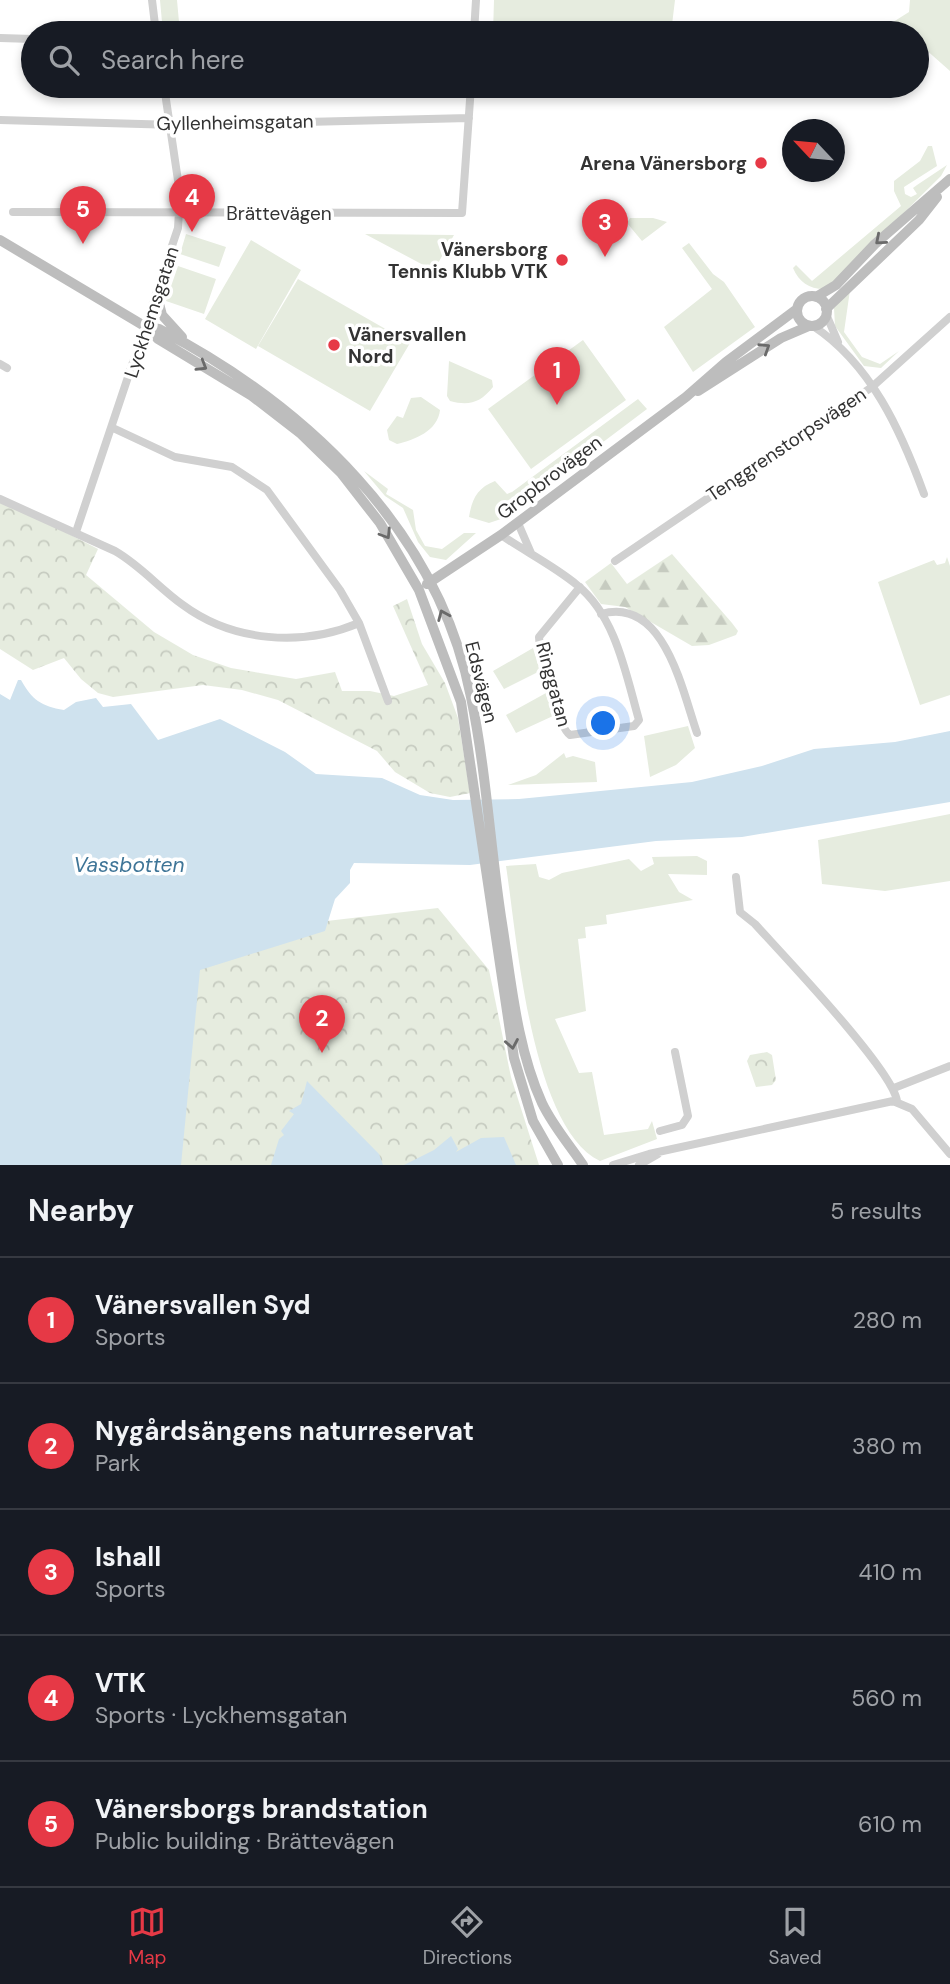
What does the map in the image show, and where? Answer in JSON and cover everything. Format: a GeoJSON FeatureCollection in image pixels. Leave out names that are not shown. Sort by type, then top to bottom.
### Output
{"type":"FeatureCollection","features":[{"type":"Feature","properties":{"kind":"main road"},"geometry":{"type":"LineString","coordinates":[[950,180],[919,220],[826,312],[823,321],[811,326],[800,321],[797,309],[803,299],[816,297],[836,285],[875,244],[950,180]]}},
{"type":"Feature","properties":{"kind":"main road","name":"Edsvägen"},"geometry":{"type":"LineString","coordinates":[[0,240],[146,327],[158,339],[252,396],[300,433],[341,473],[380,523],[419,590],[461,702],[476,776],[514,1058],[533,1121],[558,1165]]}},
{"type":"Feature","properties":{"kind":"main road"},"geometry":{"type":"LineString","coordinates":[[156,296],[166,321],[197,350]]}},
{"type":"Feature","properties":{"kind":"main road"},"geometry":{"type":"LineString","coordinates":[[816,297],[824,302],[826,312]]}},
{"type":"Feature","properties":{"kind":"main road","name":"Gropbrovägen"},"geometry":{"type":"LineString","coordinates":[[419,590],[501,536],[687,397],[726,362],[797,309]]}},
{"type":"Feature","properties":{"kind":"main road","name":"Gropbrovägen"},"geometry":{"type":"LineString","coordinates":[[687,397],[713,384],[781,338],[811,326]]}},
{"type":"Feature","properties":{"kind":"main road","name":"Edsvägen"},"geometry":{"type":"LineString","coordinates":[[146,327],[159,329],[245,378],[305,425],[394,522],[431,582],[454,639],[471,695],[476,776]]}},
{"type":"Feature","properties":{"kind":"main road","name":"Edsvägen"},"geometry":{"type":"LineString","coordinates":[[491,880],[532,1075],[550,1118],[583,1165]]}},
{"type":"Feature","properties":{"kind":"street"},"geometry":{"type":"LineString","coordinates":[[152,0],[155,21]]}},
{"type":"Feature","properties":{"kind":"street"},"geometry":{"type":"LineString","coordinates":[[475,21],[476,0]]}},
{"type":"Feature","properties":{"kind":"street"},"geometry":{"type":"LineString","coordinates":[[0,38],[21,39]]}},
{"type":"Feature","properties":{"kind":"street","name":"Lyckhemsgatan"},"geometry":{"type":"LineString","coordinates":[[76,532],[113,428],[180,214],[165,98]]}},
{"type":"Feature","properties":{"kind":"street"},"geometry":{"type":"LineString","coordinates":[[469,118],[470,98]]}},
{"type":"Feature","properties":{"kind":"street","name":"Gyllenheimsgatan"},"geometry":{"type":"LineString","coordinates":[[0,120],[169,124],[469,118]]}},
{"type":"Feature","properties":{"kind":"street","name":"Brättevägen"},"geometry":{"type":"LineString","coordinates":[[13,212],[462,214],[469,118]]}},
{"type":"Feature","properties":{"kind":"street"},"geometry":{"type":"LineString","coordinates":[[826,312],[839,345],[872,387],[901,433],[924,494]]}},
{"type":"Feature","properties":{"kind":"street","name":"Tenggrenstorpsvägen"},"geometry":{"type":"LineString","coordinates":[[615,561],[872,387],[950,317]]}},
{"type":"Feature","properties":{"kind":"street"},"geometry":{"type":"LineString","coordinates":[[811,326],[839,345]]}},
{"type":"Feature","properties":{"kind":"street"},"geometry":{"type":"LineString","coordinates":[[113,428],[175,457],[232,467],[255,480],[278,502],[313,550],[359,623],[388,701]]}},
{"type":"Feature","properties":{"kind":"street"},"geometry":{"type":"LineString","coordinates":[[0,499],[76,532],[132,561],[184,607],[231,629],[258,635],[300,638],[333,633],[359,623]]}},
{"type":"Feature","properties":{"kind":"street"},"geometry":{"type":"LineString","coordinates":[[518,523],[531,553]]}},
{"type":"Feature","properties":{"kind":"street","name":"Ringgatan"},"geometry":{"type":"LineString","coordinates":[[501,536],[580,587],[601,614],[621,656],[639,720],[634,726],[567,734],[558,716],[539,637],[580,587]]}},
{"type":"Feature","properties":{"kind":"street"},"geometry":{"type":"LineString","coordinates":[[601,614],[617,610],[628,613],[660,638],[669,651],[697,733]]}},
{"type":"Feature","properties":{"kind":"street"},"geometry":{"type":"LineString","coordinates":[[736,877],[740,912],[755,924],[789,961],[894,1088],[897,1101]]}},
{"type":"Feature","properties":{"kind":"street"},"geometry":{"type":"LineString","coordinates":[[660,1131],[682,1125],[688,1116],[676,1052]]}},
{"type":"Feature","properties":{"kind":"street"},"geometry":{"type":"LineString","coordinates":[[894,1088],[950,1066]]}},
{"type":"Feature","properties":{"kind":"street"},"geometry":{"type":"LineString","coordinates":[[613,1165],[897,1101],[912,1109],[950,1154]]}},
{"type":"Feature","properties":{"kind":"street"},"geometry":{"type":"LineString","coordinates":[[639,1165],[658,1154]]}},
{"type":"Feature","properties":{"kind":"green space"},"geometry":{"type":"Polygon","coordinates":[[[160,0],[177,0],[179,21],[162,21],[160,0]]]}},
{"type":"Feature","properties":{"kind":"green space"},"geometry":{"type":"Polygon","coordinates":[[[494,0],[675,0],[672,21],[493,21],[494,0]]]}},
{"type":"Feature","properties":{"kind":"green space"},"geometry":{"type":"Polygon","coordinates":[[[910,0],[950,0],[950,71],[929,52],[929,21],[895,21],[909,12],[910,0]]]}},
{"type":"Feature","properties":{"kind":"green space"},"geometry":{"type":"Polygon","coordinates":[[[928,146],[932,146],[937,166],[904,187],[905,194],[911,197],[917,194],[913,188],[947,165],[941,176],[834,282],[824,289],[814,288],[801,281],[793,268],[796,265],[812,281],[901,206],[894,191],[894,181],[920,161],[928,146]]]}},
{"type":"Feature","properties":{"kind":"green space"},"geometry":{"type":"Polygon","coordinates":[[[630,218],[653,218],[667,222],[642,241],[627,223],[630,218]]]}},
{"type":"Feature","properties":{"kind":"green space"},"geometry":{"type":"Polygon","coordinates":[[[186,234],[226,247],[219,267],[180,254],[186,234]]]}},
{"type":"Feature","properties":{"kind":"green space"},"geometry":{"type":"Polygon","coordinates":[[[365,234],[454,235],[437,265],[429,268],[365,234]]]}},
{"type":"Feature","properties":{"kind":"green space"},"geometry":{"type":"Polygon","coordinates":[[[251,240],[301,270],[256,349],[205,319],[251,240]]]}},
{"type":"Feature","properties":{"kind":"green space"},"geometry":{"type":"Polygon","coordinates":[[[689,243],[713,274],[724,282],[755,327],[693,372],[664,327],[712,289],[682,248],[689,243]]]}},
{"type":"Feature","properties":{"kind":"green space"},"geometry":{"type":"Polygon","coordinates":[[[178,266],[216,279],[204,314],[166,301],[178,266]]]}},
{"type":"Feature","properties":{"kind":"green space","name":"Vänersvallen Nord"},"geometry":{"type":"Polygon","coordinates":[[[298,279],[410,343],[370,411],[258,346],[298,279]]]}},
{"type":"Feature","properties":{"kind":"green space"},"geometry":{"type":"Polygon","coordinates":[[[850,290],[844,332],[862,357],[880,364],[899,351],[881,368],[864,366],[835,326],[834,308],[850,290]]]}},
{"type":"Feature","properties":{"kind":"green space"},"geometry":{"type":"Polygon","coordinates":[[[583,340],[626,400],[531,469],[488,409],[583,340]]]}},
{"type":"Feature","properties":{"kind":"green space"},"geometry":{"type":"Polygon","coordinates":[[[449,361],[492,380],[493,387],[474,402],[450,401],[447,396],[449,361]]]}},
{"type":"Feature","properties":{"kind":"green space"},"geometry":{"type":"Polygon","coordinates":[[[421,397],[440,410],[435,424],[411,440],[397,444],[389,440],[387,430],[397,416],[403,418],[411,398],[421,397]]]}},
{"type":"Feature","properties":{"kind":"green space"},"geometry":{"type":"Polygon","coordinates":[[[638,399],[647,409],[501,519],[489,523],[469,517],[474,500],[484,487],[495,481],[507,494],[512,492],[638,399]]]}},
{"type":"Feature","properties":{"kind":"green space"},"geometry":{"type":"Polygon","coordinates":[[[364,471],[388,489],[386,494],[413,510],[416,530],[425,546],[442,549],[464,533],[476,533],[446,560],[430,557],[418,542],[403,508],[385,496],[364,471]]]}},
{"type":"Feature","properties":{"kind":"green space"},"geometry":{"type":"Polygon","coordinates":[[[0,502],[98,549],[86,575],[154,632],[193,655],[231,668],[296,679],[335,672],[342,691],[370,691],[394,696],[428,685],[393,606],[407,599],[422,644],[445,683],[458,718],[470,793],[450,797],[430,793],[395,772],[377,751],[278,700],[242,690],[203,685],[113,697],[98,693],[81,679],[64,658],[33,670],[0,649],[0,502]]]}},
{"type":"Feature","properties":{"kind":"green space"},"geometry":{"type":"Polygon","coordinates":[[[672,554],[732,623],[738,631],[736,635],[709,645],[692,646],[625,607],[601,604],[585,582],[611,563],[627,584],[672,554]]]}},
{"type":"Feature","properties":{"kind":"green space"},"geometry":{"type":"Polygon","coordinates":[[[947,557],[950,566],[950,695],[920,705],[878,582],[934,560],[937,565],[945,563],[947,557]]]}},
{"type":"Feature","properties":{"kind":"green space"},"geometry":{"type":"Polygon","coordinates":[[[533,648],[540,671],[504,689],[493,671],[533,648]]]}},
{"type":"Feature","properties":{"kind":"green space"},"geometry":{"type":"Polygon","coordinates":[[[546,693],[553,716],[516,733],[506,715],[546,693]]]}},
{"type":"Feature","properties":{"kind":"green space"},"geometry":{"type":"Polygon","coordinates":[[[688,726],[695,748],[676,765],[650,777],[644,736],[688,726]]]}},
{"type":"Feature","properties":{"kind":"green space"},"geometry":{"type":"Polygon","coordinates":[[[564,753],[566,758],[573,756],[595,762],[597,782],[508,785],[536,775],[564,753]]]}},
{"type":"Feature","properties":{"kind":"green space"},"geometry":{"type":"Polygon","coordinates":[[[950,814],[950,881],[885,891],[822,884],[818,840],[950,814]]]}},
{"type":"Feature","properties":{"kind":"green space"},"geometry":{"type":"Polygon","coordinates":[[[697,856],[707,861],[707,875],[668,874],[679,892],[693,900],[606,915],[607,924],[585,927],[586,938],[578,939],[586,1011],[555,1019],[579,1073],[592,1072],[604,1135],[648,1129],[652,1121],[657,1139],[600,1161],[577,1142],[558,1111],[543,1072],[522,982],[506,866],[536,864],[539,877],[549,880],[562,873],[629,859],[641,871],[654,864],[652,857],[697,856]]]}},
{"type":"Feature","properties":{"kind":"green space"},"geometry":{"type":"Polygon","coordinates":[[[438,908],[489,970],[511,1077],[539,1165],[130,1165],[146,942],[438,908]]]}},
{"type":"Feature","properties":{"kind":"green space"},"geometry":{"type":"Polygon","coordinates":[[[767,1052],[772,1055],[776,1080],[772,1085],[756,1087],[747,1061],[750,1055],[767,1052]]]}},
{"type":"Feature","properties":{"kind":"water","name":"Vassbotten"},"geometry":{"type":"Polygon","coordinates":[[[18,680],[21,680],[38,701],[64,710],[76,702],[96,698],[103,707],[131,704],[158,740],[220,719],[285,752],[316,774],[382,778],[420,795],[453,800],[519,799],[692,782],[762,766],[814,749],[895,742],[950,731],[950,802],[742,837],[656,841],[470,865],[354,863],[350,870],[350,883],[335,899],[325,931],[200,970],[181,1165],[0,1165],[0,694],[10,700],[18,680]]]}},
{"type":"Feature","properties":{"kind":"water"},"geometry":{"type":"Polygon","coordinates":[[[307,1081],[379,1154],[383,1165],[271,1165],[279,1139],[284,1135],[281,1131],[294,1114],[289,1111],[301,1104],[307,1081]]]}},
{"type":"Feature","properties":{"kind":"water"},"geometry":{"type":"Polygon","coordinates":[[[451,1136],[458,1149],[456,1152],[481,1138],[504,1137],[516,1165],[404,1165],[434,1150],[451,1136]]]}},
{"type":"Feature","properties":{"kind":"place","name":"Arena Vänersborg"},"geometry":{"type":"Point","coordinates":[761,163]}},
{"type":"Feature","properties":{"kind":"place","name":"VTK"},"geometry":{"type":"Point","coordinates":[192,232]}},
{"type":"Feature","properties":{"kind":"place","name":"Vänersborgs brandstation"},"geometry":{"type":"Point","coordinates":[83,244]}},
{"type":"Feature","properties":{"kind":"place","name":"Ishall"},"geometry":{"type":"Point","coordinates":[605,257]}},
{"type":"Feature","properties":{"kind":"place","name":"Vänersborg Tennis Klubb VTK"},"geometry":{"type":"Point","coordinates":[562,260]}},
{"type":"Feature","properties":{"kind":"place","name":"Vänersvallen Nord"},"geometry":{"type":"Point","coordinates":[334,345]}},
{"type":"Feature","properties":{"kind":"place","name":"Vänersvallen Syd"},"geometry":{"type":"Point","coordinates":[557,405]}},
{"type":"Feature","properties":{"kind":"place","name":"Nygårdsängens naturreservat"},"geometry":{"type":"Point","coordinates":[322,1053]}}]}
